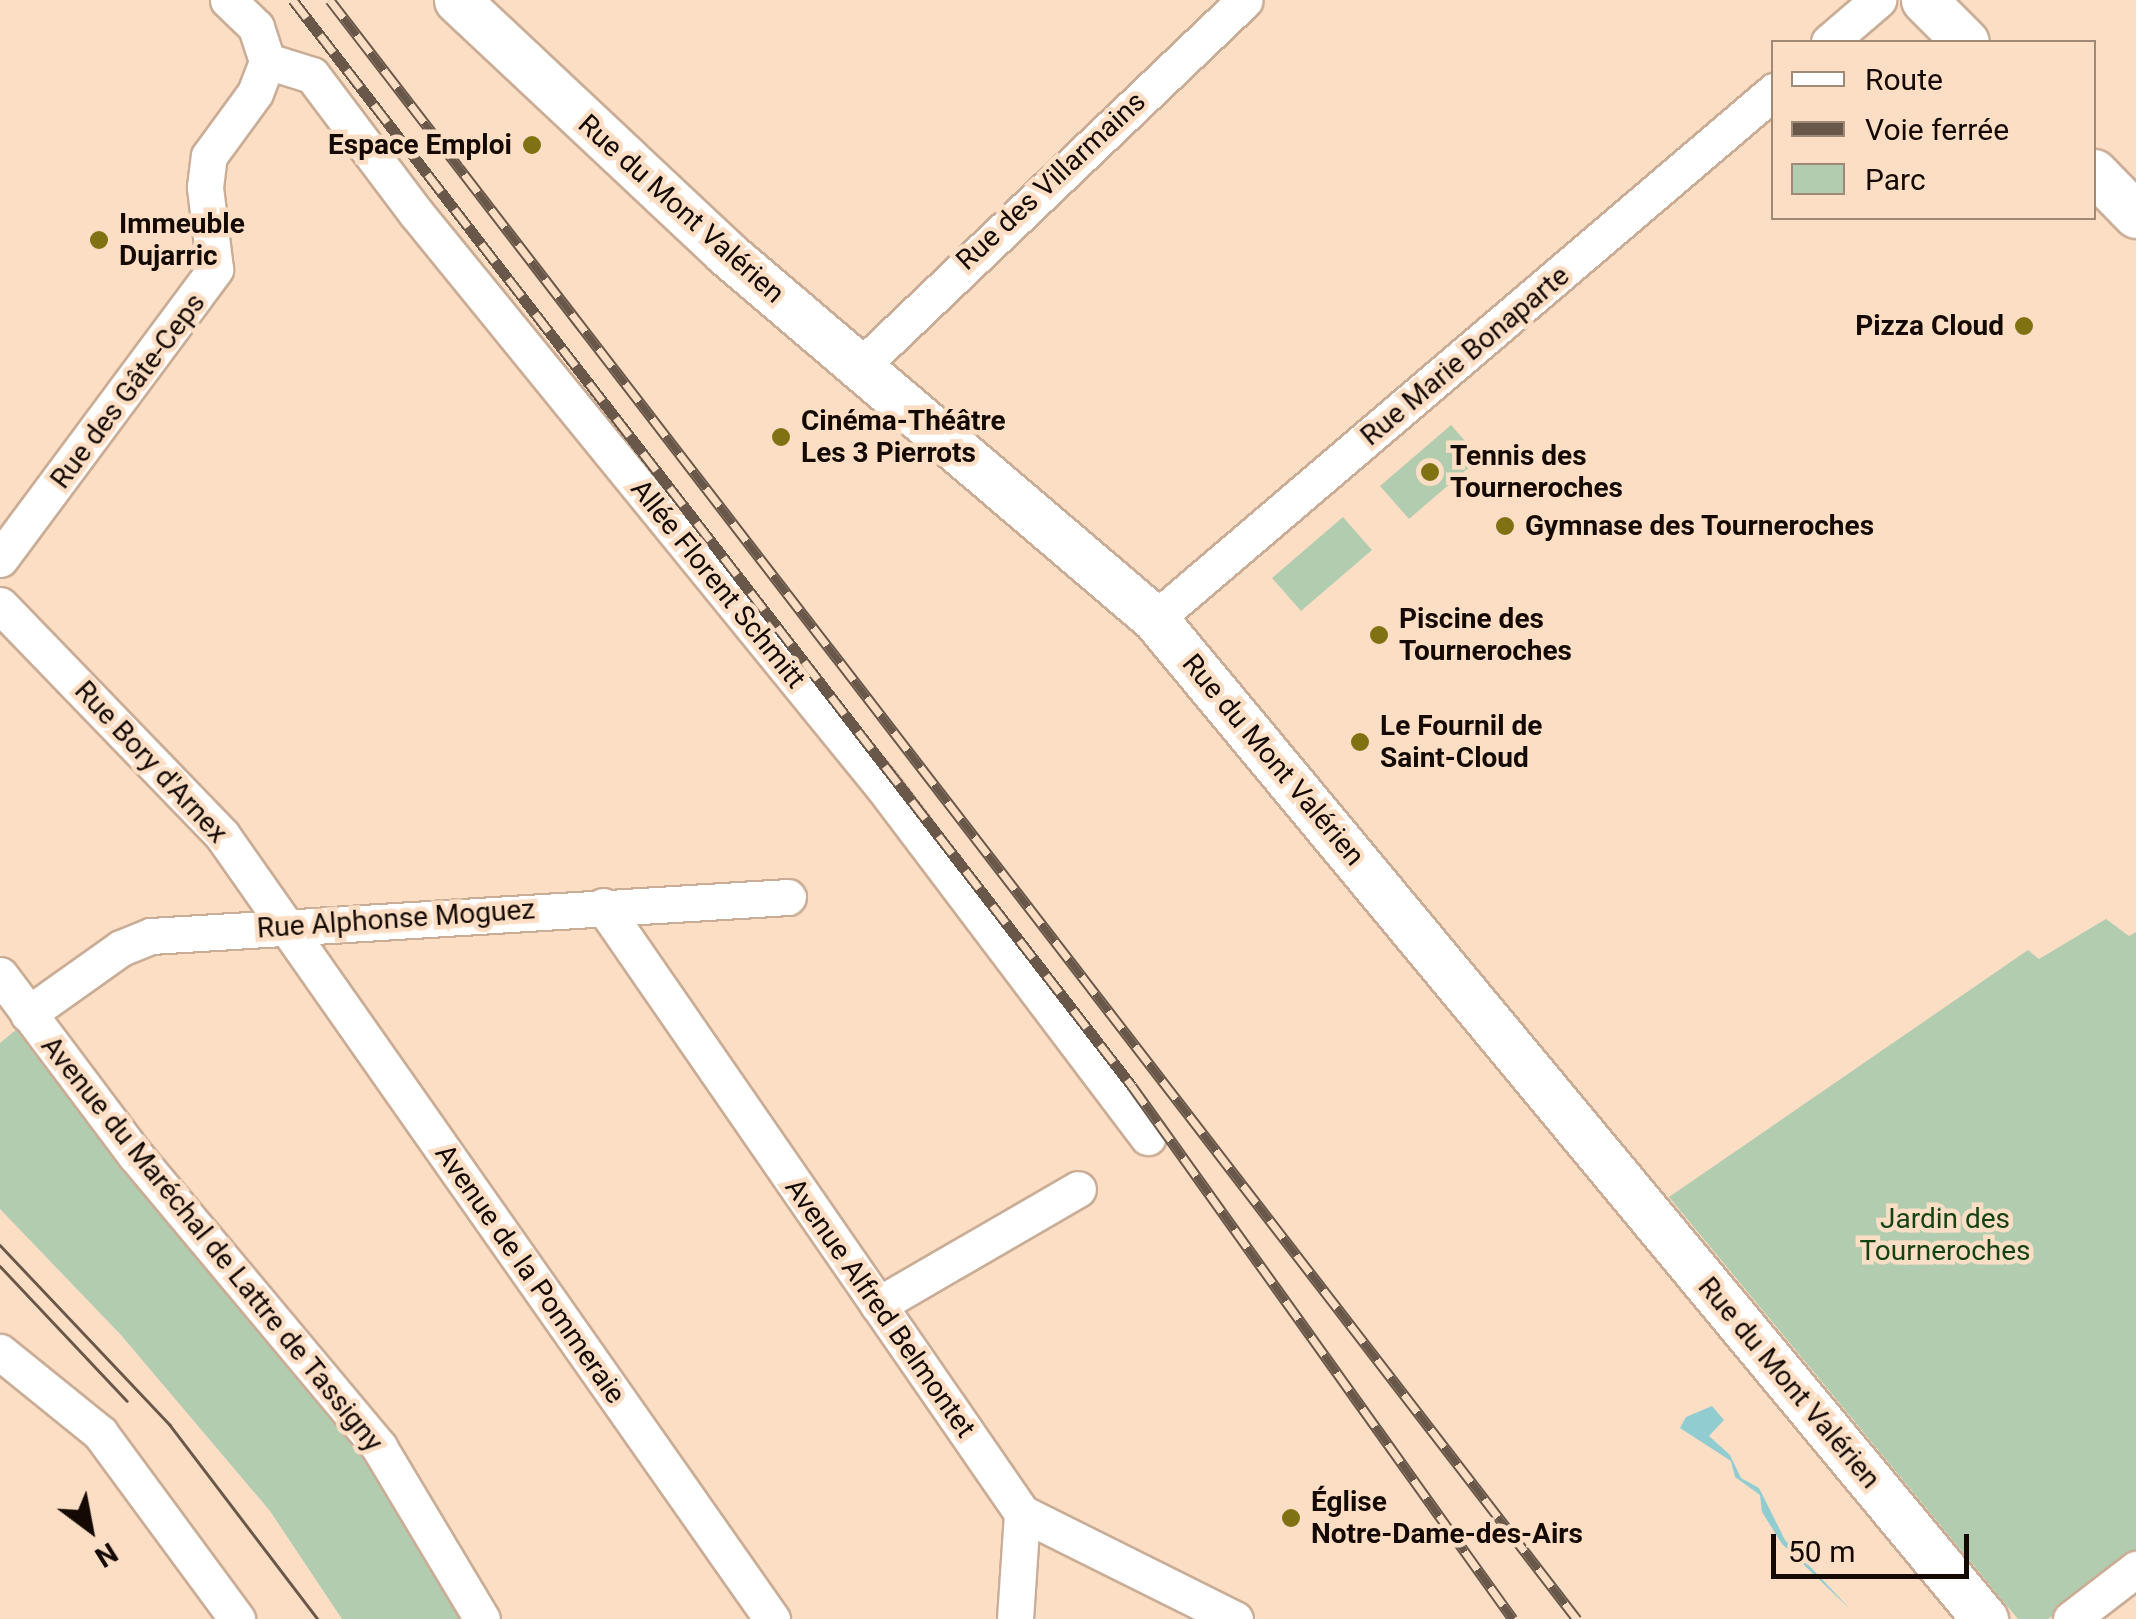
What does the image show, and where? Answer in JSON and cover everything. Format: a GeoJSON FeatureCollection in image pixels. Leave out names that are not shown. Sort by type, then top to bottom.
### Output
{"type":"FeatureCollection","features":[{"type":"Feature","properties":{"kind":"main road","name":"Rue du Mont Valérien"},"geometry":{"type":"LineString","coordinates":[[457,0],[726,252],[1154,619],[1985,1619]]}},
{"type":"Feature","properties":{"kind":"main road"},"geometry":{"type":"LineString","coordinates":[[1924,0],[1964,40]]}},
{"type":"Feature","properties":{"kind":"main road"},"geometry":{"type":"LineString","coordinates":[[2096,174],[2136,215]]}},
{"type":"Feature","properties":{"kind":"street"},"geometry":{"type":"LineString","coordinates":[[228,0],[256,28],[267,61]]}},
{"type":"Feature","properties":{"kind":"street","name":"Rue des Villarmains"},"geometry":{"type":"LineString","coordinates":[[861,366],[1245,0]]}},
{"type":"Feature","properties":{"kind":"street"},"geometry":{"type":"LineString","coordinates":[[1831,40],[1878,0]]}},
{"type":"Feature","properties":{"kind":"street","name":"Rue des Gâte-Ceps"},"geometry":{"type":"LineString","coordinates":[[0,559],[209,285],[216,253],[205,187],[208,156],[254,93],[267,61]]}},
{"type":"Feature","properties":{"kind":"street","name":"Allée Florent Schmitt"},"geometry":{"type":"LineString","coordinates":[[267,61],[312,75],[416,212],[883,787],[1148,1137]]}},
{"type":"Feature","properties":{"kind":"street","name":"Rue Marie Bonaparte"},"geometry":{"type":"LineString","coordinates":[[1154,619],[1771,94]]}},
{"type":"Feature","properties":{"kind":"street","name":"Rue Bory d'Arnex"},"geometry":{"type":"LineString","coordinates":[[0,605],[222,834],[290,928]]}},
{"type":"Feature","properties":{"kind":"street","name":"Rue Alphonse Moguez"},"geometry":{"type":"LineString","coordinates":[[28,1014],[135,941],[602,906],[788,897]]}},
{"type":"Feature","properties":{"kind":"street","name":"Avenue Alfred Belmontet"},"geometry":{"type":"LineString","coordinates":[[602,906],[1022,1513],[1235,1619]]}},
{"type":"Feature","properties":{"kind":"street","name":"Avenue de la Pommeraie"},"geometry":{"type":"LineString","coordinates":[[290,928],[772,1619]]}},
{"type":"Feature","properties":{"kind":"street","name":"Avenue du Maréchal de Lattre de Tassigny"},"geometry":{"type":"LineString","coordinates":[[0,975],[136,1156],[346,1403],[482,1619]]}},
{"type":"Feature","properties":{"kind":"street"},"geometry":{"type":"LineString","coordinates":[[878,1305],[1078,1188]]}},
{"type":"Feature","properties":{"kind":"street"},"geometry":{"type":"LineString","coordinates":[[0,1352],[100,1433],[237,1619]]}},
{"type":"Feature","properties":{"kind":"street"},"geometry":{"type":"LineString","coordinates":[[1015,1619],[1022,1513]]}},
{"type":"Feature","properties":{"kind":"street"},"geometry":{"type":"LineString","coordinates":[[2071,1619],[2136,1570]]}},
{"type":"Feature","properties":{"kind":"green space","name":"Tennis des Tourneroches"},"geometry":{"type":"Polygon","coordinates":[[[1451,425],[1480,458],[1409,519],[1380,486],[1451,425]]]}},
{"type":"Feature","properties":{"kind":"green space"},"geometry":{"type":"Polygon","coordinates":[[[1343,517],[1372,550],[1301,611],[1272,578],[1343,517]]]}},
{"type":"Feature","properties":{"kind":"green space","name":"Jardin des Tourneroches"},"geometry":{"type":"Polygon","coordinates":[[[2106,919],[2129,936],[2136,932],[2136,1554],[2048,1619],[2018,1619],[1669,1197],[2028,950],[2039,959],[2106,919]]]}},
{"type":"Feature","properties":{"kind":"green space"},"geometry":{"type":"Polygon","coordinates":[[[17,1029],[333,1407],[460,1619],[342,1619],[270,1511],[121,1335],[0,1209],[0,1043],[17,1029]]]}},
{"type":"Feature","properties":{"kind":"water"},"geometry":{"type":"Polygon","coordinates":[[[1712,1406],[1724,1420],[1709,1436],[1730,1455],[1741,1478],[1759,1488],[1785,1540],[1851,1610],[1782,1544],[1762,1512],[1760,1495],[1735,1477],[1731,1461],[1680,1428],[1686,1417],[1712,1406]]]}},
{"type":"Feature","properties":{"kind":"tram line"},"geometry":{"type":"LineString","coordinates":[[0,1245],[170,1425],[318,1619]]}},
{"type":"Feature","properties":{"kind":"tram line"},"geometry":{"type":"LineString","coordinates":[[0,1266],[127,1401]]}},
{"type":"Feature","properties":{"kind":"railway"},"geometry":{"type":"LineString","coordinates":[[293,0],[1132,1086],[1513,1619]]}},
{"type":"Feature","properties":{"kind":"railway"},"geometry":{"type":"LineString","coordinates":[[330,0],[1577,1619]]}},
{"type":"Feature","properties":{"kind":"place","name":"Espace Emploi"},"geometry":{"type":"Point","coordinates":[532,145]}},
{"type":"Feature","properties":{"kind":"place","name":"Immeuble Dujarric"},"geometry":{"type":"Point","coordinates":[99,240]}},
{"type":"Feature","properties":{"kind":"place","name":"Pizza Cloud"},"geometry":{"type":"Point","coordinates":[2024,326]}},
{"type":"Feature","properties":{"kind":"place","name":"Cinéma-Théâtre Les 3 Pierrots"},"geometry":{"type":"Point","coordinates":[781,437]}},
{"type":"Feature","properties":{"kind":"place","name":"Tennis des Tourneroches"},"geometry":{"type":"Point","coordinates":[1430,472]}},
{"type":"Feature","properties":{"kind":"place","name":"Gymnase des Tourneroches"},"geometry":{"type":"Point","coordinates":[1505,526]}},
{"type":"Feature","properties":{"kind":"place","name":"Piscine des Tourneroches"},"geometry":{"type":"Point","coordinates":[1379,635]}},
{"type":"Feature","properties":{"kind":"place","name":"Le Fournil de Saint-Cloud"},"geometry":{"type":"Point","coordinates":[1360,742]}},
{"type":"Feature","properties":{"kind":"place","name":"Église Notre-Dame-des-Airs"},"geometry":{"type":"Point","coordinates":[1291,1518]}}]}
